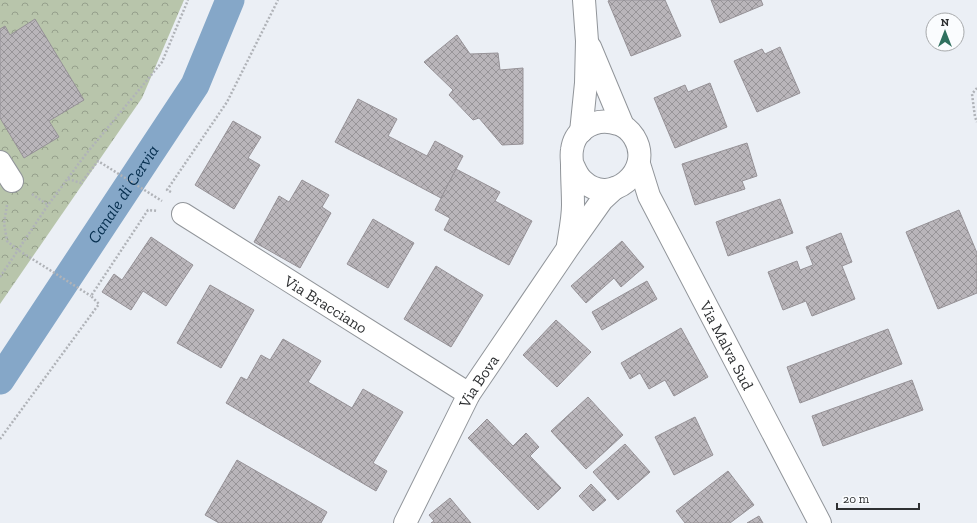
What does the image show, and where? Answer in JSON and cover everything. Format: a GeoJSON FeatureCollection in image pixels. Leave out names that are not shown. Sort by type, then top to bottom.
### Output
{"type":"FeatureCollection","features":[{"type":"Feature","properties":{"kind":"street"},"geometry":{"type":"LineString","coordinates":[[581,132],[586,83],[587,41],[584,0]]}},
{"type":"Feature","properties":{"kind":"street"},"geometry":{"type":"LineString","coordinates":[[587,41],[623,126]]}},
{"type":"Feature","properties":{"kind":"street"},"geometry":{"type":"LineString","coordinates":[[601,121],[612,122],[623,126],[631,133],[637,142],[640,154],[639,164],[634,175],[626,183],[615,188],[604,190],[593,187],[583,181],[576,173],[572,163],[574,141],[581,132],[590,125],[601,121]]}},
{"type":"Feature","properties":{"kind":"street"},"geometry":{"type":"LineString","coordinates":[[0,162],[12,181]]}},
{"type":"Feature","properties":{"kind":"street","name":"Via Bova"},"geometry":{"type":"LineString","coordinates":[[568,248],[573,207],[572,163]]}},
{"type":"Feature","properties":{"kind":"street","name":"Via Malva Sud"},"geometry":{"type":"LineString","coordinates":[[639,164],[649,196],[820,523]]}},
{"type":"Feature","properties":{"kind":"street","name":"Via Bova"},"geometry":{"type":"LineString","coordinates":[[405,523],[469,394],[602,200],[615,188]]}},
{"type":"Feature","properties":{"kind":"street","name":"Via Bracciano"},"geometry":{"type":"LineString","coordinates":[[185,216],[469,394]]}},
{"type":"Feature","properties":{"kind":"path"},"geometry":{"type":"LineString","coordinates":[[0,278],[48,205],[86,154],[162,62],[188,0]]}},
{"type":"Feature","properties":{"kind":"path"},"geometry":{"type":"LineString","coordinates":[[92,296],[148,210],[185,216],[193,207],[167,190],[227,102],[278,0]]}},
{"type":"Feature","properties":{"kind":"path"},"geometry":{"type":"LineString","coordinates":[[977,88],[972,94],[977,122]]}},
{"type":"Feature","properties":{"kind":"path"},"geometry":{"type":"LineString","coordinates":[[68,179],[81,183],[98,161],[156,198]]}},
{"type":"Feature","properties":{"kind":"path"},"geometry":{"type":"LineString","coordinates":[[0,439],[99,304],[92,296],[18,250],[7,241],[4,223],[12,181]]}},
{"type":"Feature","properties":{"kind":"green space"},"geometry":{"type":"Polygon","coordinates":[[[0,0],[184,0],[142,98],[0,304],[0,0]]]}},
{"type":"Feature","properties":{"kind":"building"},"geometry":{"type":"Polygon","coordinates":[[[665,0],[681,36],[631,56],[608,1],[665,0]]]}},
{"type":"Feature","properties":{"kind":"building"},"geometry":{"type":"Polygon","coordinates":[[[711,0],[761,0],[763,5],[720,23],[711,0]]]}},
{"type":"Feature","properties":{"kind":"building"},"geometry":{"type":"Polygon","coordinates":[[[35,19],[84,100],[49,121],[59,137],[24,158],[0,118],[0,29],[5,26],[10,35],[35,19]]]}},
{"type":"Feature","properties":{"kind":"building"},"geometry":{"type":"Polygon","coordinates":[[[457,35],[470,54],[498,53],[500,70],[523,68],[523,144],[502,145],[479,118],[473,120],[449,95],[453,90],[424,62],[457,35]]]}},
{"type":"Feature","properties":{"kind":"building"},"geometry":{"type":"Polygon","coordinates":[[[780,47],[800,93],[757,112],[734,61],[762,49],[765,54],[780,47]]]}},
{"type":"Feature","properties":{"kind":"building"},"geometry":{"type":"Polygon","coordinates":[[[710,83],[727,127],[675,148],[654,98],[685,85],[688,92],[710,83]]]}},
{"type":"Feature","properties":{"kind":"building"},"geometry":{"type":"Polygon","coordinates":[[[358,99],[397,119],[388,136],[427,156],[435,141],[463,156],[441,198],[335,142],[358,99]]]}},
{"type":"Feature","properties":{"kind":"building"},"geometry":{"type":"Polygon","coordinates":[[[233,121],[261,137],[248,158],[260,165],[234,209],[195,185],[233,121]]]}},
{"type":"Feature","properties":{"kind":"building"},"geometry":{"type":"Polygon","coordinates":[[[747,143],[757,176],[742,181],[745,189],[695,205],[682,164],[747,143]]]}},
{"type":"Feature","properties":{"kind":"building"},"geometry":{"type":"Polygon","coordinates":[[[456,169],[500,192],[495,201],[532,221],[509,265],[444,230],[450,218],[435,210],[456,169]]]}},
{"type":"Feature","properties":{"kind":"building"},"geometry":{"type":"Polygon","coordinates":[[[302,180],[329,195],[322,207],[331,213],[300,268],[254,242],[279,196],[289,202],[302,180]]]}},
{"type":"Feature","properties":{"kind":"building"},"geometry":{"type":"Polygon","coordinates":[[[780,199],[793,233],[728,256],[716,222],[780,199]]]}},
{"type":"Feature","properties":{"kind":"building"},"geometry":{"type":"Polygon","coordinates":[[[959,210],[977,253],[977,293],[938,309],[906,232],[959,210]]]}},
{"type":"Feature","properties":{"kind":"building"},"geometry":{"type":"Polygon","coordinates":[[[373,219],[414,243],[388,288],[347,264],[373,219]]]}},
{"type":"Feature","properties":{"kind":"building"},"geometry":{"type":"Polygon","coordinates":[[[841,233],[852,262],[842,266],[855,299],[812,316],[806,301],[783,310],[768,272],[797,261],[800,270],[813,265],[806,247],[841,233]]]}},
{"type":"Feature","properties":{"kind":"building"},"geometry":{"type":"Polygon","coordinates":[[[151,237],[193,265],[166,306],[143,291],[131,310],[102,292],[114,274],[122,280],[151,237]]]}},
{"type":"Feature","properties":{"kind":"building"},"geometry":{"type":"Polygon","coordinates":[[[622,241],[644,267],[621,287],[614,278],[586,303],[571,286],[622,241]]]}},
{"type":"Feature","properties":{"kind":"building"},"geometry":{"type":"Polygon","coordinates":[[[436,266],[483,295],[451,347],[404,319],[436,266]]]}},
{"type":"Feature","properties":{"kind":"building"},"geometry":{"type":"Polygon","coordinates":[[[647,281],[657,299],[602,330],[592,312],[647,281]]]}},
{"type":"Feature","properties":{"kind":"building"},"geometry":{"type":"Polygon","coordinates":[[[210,285],[254,310],[221,368],[177,343],[210,285]]]}},
{"type":"Feature","properties":{"kind":"building"},"geometry":{"type":"Polygon","coordinates":[[[556,320],[591,352],[557,387],[523,355],[556,320]]]}},
{"type":"Feature","properties":{"kind":"building"},"geometry":{"type":"Polygon","coordinates":[[[681,328],[708,377],[674,396],[665,380],[649,389],[640,373],[630,379],[621,363],[681,328]]]}},
{"type":"Feature","properties":{"kind":"building"},"geometry":{"type":"Polygon","coordinates":[[[888,329],[902,364],[800,403],[787,367],[888,329]]]}},
{"type":"Feature","properties":{"kind":"building"},"geometry":{"type":"Polygon","coordinates":[[[283,339],[321,361],[308,382],[352,408],[363,389],[403,412],[373,463],[387,471],[376,491],[226,403],[241,377],[247,380],[261,355],[270,360],[283,339]]]}},
{"type":"Feature","properties":{"kind":"building"},"geometry":{"type":"Polygon","coordinates":[[[912,380],[923,410],[823,446],[812,416],[912,380]]]}},
{"type":"Feature","properties":{"kind":"building"},"geometry":{"type":"Polygon","coordinates":[[[588,397],[623,435],[586,469],[551,431],[588,397]]]}},
{"type":"Feature","properties":{"kind":"building"},"geometry":{"type":"Polygon","coordinates":[[[695,417],[713,455],[674,475],[655,437],[695,417]]]}},
{"type":"Feature","properties":{"kind":"building"},"geometry":{"type":"Polygon","coordinates":[[[487,419],[513,446],[526,433],[539,447],[530,456],[561,488],[538,510],[468,438],[487,419]]]}},
{"type":"Feature","properties":{"kind":"building"},"geometry":{"type":"Polygon","coordinates":[[[625,444],[650,472],[618,500],[593,472],[625,444]]]}},
{"type":"Feature","properties":{"kind":"building"},"geometry":{"type":"Polygon","coordinates":[[[237,460],[327,512],[321,523],[219,523],[205,515],[237,460]]]}},
{"type":"Feature","properties":{"kind":"building"},"geometry":{"type":"Polygon","coordinates":[[[728,471],[754,505],[730,523],[685,523],[676,511],[728,471]]]}},
{"type":"Feature","properties":{"kind":"building"},"geometry":{"type":"Polygon","coordinates":[[[591,484],[606,500],[593,511],[579,496],[591,484]]]}},
{"type":"Feature","properties":{"kind":"building"},"geometry":{"type":"Polygon","coordinates":[[[450,498],[471,523],[431,523],[434,521],[429,515],[450,498]]]}},
{"type":"Feature","properties":{"kind":"building"},"geometry":{"type":"Polygon","coordinates":[[[759,516],[763,523],[747,523],[759,516]]]}},
{"type":"Feature","properties":{"kind":"waterway","name":"Canale di Cervia"},"geometry":{"type":"LineString","coordinates":[[0,380],[195,85],[230,0]]}}]}
